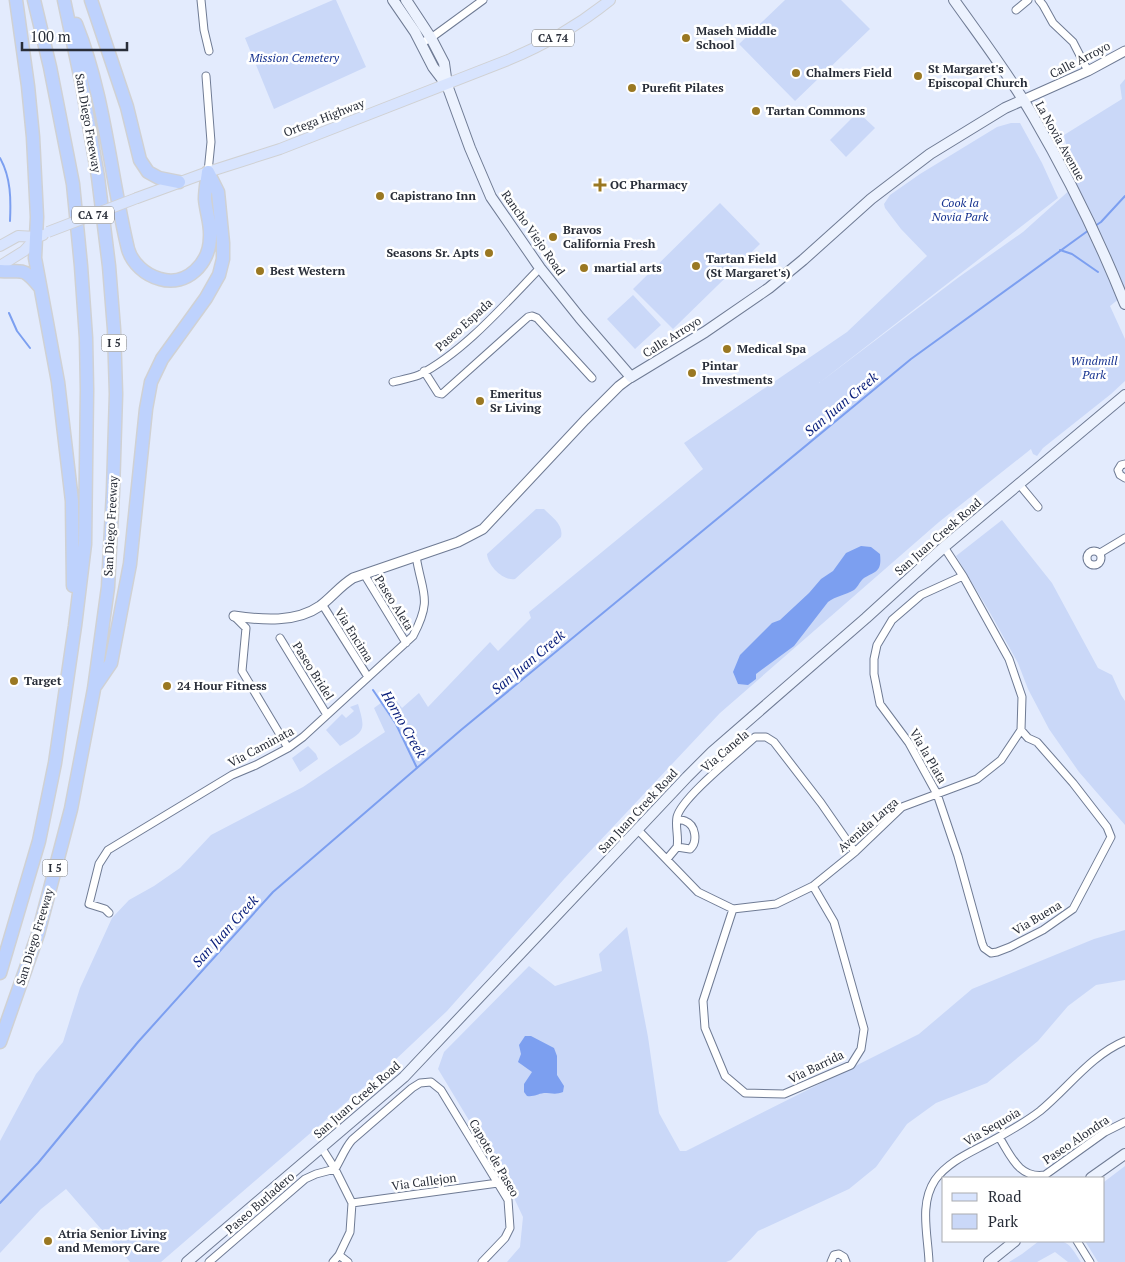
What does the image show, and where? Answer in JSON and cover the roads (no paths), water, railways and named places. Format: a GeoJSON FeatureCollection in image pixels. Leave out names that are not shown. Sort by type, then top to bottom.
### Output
{"type":"FeatureCollection","features":[{"type":"Feature","properties":{"kind":"highway"},"geometry":{"type":"LineString","coordinates":[[16,0],[28,85],[43,235],[36,258],[39,286],[58,382],[72,501],[75,626]]}},
{"type":"Feature","properties":{"kind":"highway","name":"San Diego Freeway"},"geometry":{"type":"LineString","coordinates":[[0,973],[39,840],[55,763],[85,544],[87,390],[83,293],[73,184],[50,67],[34,0]]}},
{"type":"Feature","properties":{"kind":"highway"},"geometry":{"type":"LineString","coordinates":[[65,0],[86,50],[110,154],[123,230],[130,256],[138,266],[151,276],[160,280],[178,280],[196,271],[206,258],[210,238],[210,224],[205,198],[208,172]]}},
{"type":"Feature","properties":{"kind":"highway","name":"San Diego Freeway"},"geometry":{"type":"LineString","coordinates":[[0,1042],[38,934],[68,819],[94,689],[108,587],[116,394],[114,328],[109,266],[98,177],[65,0]]}},
{"type":"Feature","properties":{"kind":"highway"},"geometry":{"type":"LineString","coordinates":[[91,0],[127,107],[140,160],[148,172],[159,178],[179,182]]}},
{"type":"Feature","properties":{"kind":"highway"},"geometry":{"type":"LineString","coordinates":[[94,689],[111,663],[130,564],[146,409],[151,382],[162,359],[206,298],[219,275],[223,243],[218,192],[208,172]]}},
{"type":"Feature","properties":{"kind":"highway"},"geometry":{"type":"LineString","coordinates":[[0,271],[22,271],[29,274],[39,286]]}},
{"type":"Feature","properties":{"kind":"main road","name":"Rancho Viejo Road"},"geometry":{"type":"LineString","coordinates":[[393,0],[421,42],[432,66],[447,84]]}},
{"type":"Feature","properties":{"kind":"main road","name":"Rancho Viejo Road"},"geometry":{"type":"LineString","coordinates":[[406,0],[431,38],[444,63],[447,84],[470,148],[491,197],[540,268],[631,377]]}},
{"type":"Feature","properties":{"kind":"main road","name":"Ortega Highway"},"geometry":{"type":"LineString","coordinates":[[0,266],[24,251],[43,235],[179,182],[280,148],[534,49],[596,11],[610,0]]}},
{"type":"Feature","properties":{"kind":"main road","name":"La Novia Avenue"},"geometry":{"type":"LineString","coordinates":[[954,0],[1033,115],[1078,201],[1113,274],[1125,304]]}},
{"type":"Feature","properties":{"kind":"main road","name":"Calle Arroyo"},"geometry":{"type":"LineString","coordinates":[[631,377],[705,332],[781,279],[871,199],[930,154],[1005,108],[1023,100]]}},
{"type":"Feature","properties":{"kind":"main road","name":"Ortega Highway"},"geometry":{"type":"LineString","coordinates":[[0,246],[18,236],[43,235]]}},
{"type":"Feature","properties":{"kind":"main road","name":"San Juan Creek Road"},"geometry":{"type":"LineString","coordinates":[[187,1262],[404,1077],[706,758],[944,547],[1125,396]]}},
{"type":"Feature","properties":{"kind":"main road"},"geometry":{"type":"LineString","coordinates":[[1092,1177],[1125,1154]]}},
{"type":"Feature","properties":{"kind":"main road"},"geometry":{"type":"LineString","coordinates":[[989,1262],[1014,1242]]}},
{"type":"Feature","properties":{"kind":"street"},"geometry":{"type":"LineString","coordinates":[[201,0],[204,30],[209,50]]}},
{"type":"Feature","properties":{"kind":"street"},"geometry":{"type":"LineString","coordinates":[[421,42],[431,38],[483,0]]}},
{"type":"Feature","properties":{"kind":"street"},"geometry":{"type":"LineString","coordinates":[[1016,10],[1028,0]]}},
{"type":"Feature","properties":{"kind":"street"},"geometry":{"type":"LineString","coordinates":[[1039,0],[1044,4],[1053,23],[1073,42],[1088,71]]}},
{"type":"Feature","properties":{"kind":"street","name":"Calle Arroyo"},"geometry":{"type":"LineString","coordinates":[[1023,100],[1088,71],[1125,51]]}},
{"type":"Feature","properties":{"kind":"street"},"geometry":{"type":"LineString","coordinates":[[206,76],[211,142],[208,172]]}},
{"type":"Feature","properties":{"kind":"street","name":"Paseo Espada"},"geometry":{"type":"LineString","coordinates":[[393,382],[418,375],[465,342],[540,268]]}},
{"type":"Feature","properties":{"kind":"street"},"geometry":{"type":"LineString","coordinates":[[424,371],[438,394],[442,394],[528,317],[532,316],[537,318],[592,378]]}},
{"type":"Feature","properties":{"kind":"street","name":"Calle Arroyo"},"geometry":{"type":"LineString","coordinates":[[234,616],[264,619],[303,615],[322,604],[344,584],[364,574],[458,542],[483,529],[585,420],[618,387],[631,377]]}},
{"type":"Feature","properties":{"kind":"street"},"geometry":{"type":"LineString","coordinates":[[1125,464],[1121,465],[1118,470],[1120,475],[1125,478]]}},
{"type":"Feature","properties":{"kind":"street"},"geometry":{"type":"LineString","coordinates":[[1019,484],[1038,507]]}},
{"type":"Feature","properties":{"kind":"street"},"geometry":{"type":"LineString","coordinates":[[1100,553],[1125,538]]}},
{"type":"Feature","properties":{"kind":"street"},"geometry":{"type":"LineString","coordinates":[[944,547],[963,576],[1009,659],[1022,697],[1021,730]]}},
{"type":"Feature","properties":{"kind":"street","name":"Via Caminata"},"geometry":{"type":"LineString","coordinates":[[109,913],[104,909],[89,904],[99,864],[108,850],[232,775],[288,748],[303,737],[413,636],[422,618],[426,601],[424,585],[416,556]]}},
{"type":"Feature","properties":{"kind":"street","name":"Paseo Aleta"},"geometry":{"type":"LineString","coordinates":[[364,574],[406,642]]}},
{"type":"Feature","properties":{"kind":"street","name":"Via la Plata"},"geometry":{"type":"LineString","coordinates":[[937,794],[909,743],[880,704],[876,689],[874,659],[877,645],[885,628],[902,610],[921,595],[963,576]]}},
{"type":"Feature","properties":{"kind":"street","name":"Via Encima"},"geometry":{"type":"LineString","coordinates":[[322,604],[368,678]]}},
{"type":"Feature","properties":{"kind":"street"},"geometry":{"type":"LineString","coordinates":[[234,616],[246,628],[242,671],[288,748]]}},
{"type":"Feature","properties":{"kind":"street","name":"Paseo Bridel"},"geometry":{"type":"LineString","coordinates":[[280,638],[327,715]]}},
{"type":"Feature","properties":{"kind":"street","name":"Avenida Larga"},"geometry":{"type":"LineString","coordinates":[[733,909],[776,904],[813,886],[855,852],[902,807],[977,779],[1001,760],[1021,730]]}},
{"type":"Feature","properties":{"kind":"street","name":"Via Buena"},"geometry":{"type":"LineString","coordinates":[[937,794],[958,856],[984,948],[991,953],[1010,947],[1043,930],[1073,909],[1111,837],[1107,827],[1073,783],[1037,742],[1028,738],[1021,730]]}},
{"type":"Feature","properties":{"kind":"street","name":"Via Canela"},"geometry":{"type":"LineString","coordinates":[[677,848],[677,820],[680,809],[696,791],[755,737],[766,737],[774,742],[821,803],[855,852]]}},
{"type":"Feature","properties":{"kind":"street"},"geometry":{"type":"LineString","coordinates":[[667,860],[677,848],[690,849],[696,837],[694,831],[685,820],[677,820]]}},
{"type":"Feature","properties":{"kind":"street"},"geometry":{"type":"LineString","coordinates":[[638,830],[698,892],[733,909]]}},
{"type":"Feature","properties":{"kind":"street","name":"Via Barrida"},"geometry":{"type":"LineString","coordinates":[[733,909],[705,993],[705,1028],[725,1076],[745,1093],[784,1094],[851,1065],[861,1048],[864,1029],[834,922],[813,886]]}},
{"type":"Feature","properties":{"kind":"street","name":"Via Sequoia"},"geometry":{"type":"LineString","coordinates":[[929,1262],[925,1208],[935,1180],[953,1162],[999,1137],[1039,1111],[1106,1051],[1125,1041]]}},
{"type":"Feature","properties":{"kind":"street","name":"Capote de Paseo"},"geometry":{"type":"LineString","coordinates":[[335,1169],[344,1154],[346,1146],[412,1088],[420,1083],[430,1082],[441,1090],[508,1200],[510,1228],[505,1238],[482,1262]]}},
{"type":"Feature","properties":{"kind":"street","name":"Paseo Alondra"},"geometry":{"type":"LineString","coordinates":[[999,1137],[1020,1169],[1027,1176],[1035,1177],[1045,1175],[1105,1132],[1125,1122]]}},
{"type":"Feature","properties":{"kind":"street"},"geometry":{"type":"LineString","coordinates":[[321,1148],[335,1169],[352,1203],[350,1232],[339,1256],[333,1262]]}},
{"type":"Feature","properties":{"kind":"street","name":"Paseo Burladero"},"geometry":{"type":"LineString","coordinates":[[209,1262],[305,1179],[335,1169]]}},
{"type":"Feature","properties":{"kind":"street","name":"Via Callejon"},"geometry":{"type":"LineString","coordinates":[[352,1203],[498,1183]]}},
{"type":"Feature","properties":{"kind":"street"},"geometry":{"type":"LineString","coordinates":[[1078,1242],[1090,1262]]}},
{"type":"Feature","properties":{"kind":"street"},"geometry":{"type":"LineString","coordinates":[[831,1262],[834,1256],[839,1254],[844,1257],[846,1262]]}},
{"type":"Feature","properties":{"kind":"street"},"geometry":{"type":"LineString","coordinates":[[339,1256],[348,1262]]}},
{"type":"Feature","properties":{"kind":"water"},"geometry":{"type":"Polygon","coordinates":[[[861,546],[871,547],[880,554],[879,568],[864,578],[854,590],[828,602],[794,646],[756,674],[756,679],[748,685],[738,684],[733,672],[740,655],[772,623],[780,620],[821,579],[833,571],[846,553],[861,546]]]}},
{"type":"Feature","properties":{"kind":"water"},"geometry":{"type":"Polygon","coordinates":[[[525,1036],[531,1036],[554,1048],[557,1056],[557,1075],[564,1086],[563,1092],[527,1096],[524,1092],[524,1084],[532,1072],[518,1062],[521,1054],[519,1045],[525,1036]]]}},
{"type":"Feature","properties":{"kind":"waterway","name":"Horno Creek"},"geometry":{"type":"LineString","coordinates":[[0,158],[8,181],[10,221]]}},
{"type":"Feature","properties":{"kind":"waterway","name":"San Juan Creek"},"geometry":{"type":"LineString","coordinates":[[1095,226],[1125,196]]}},
{"type":"Feature","properties":{"kind":"waterway","name":"San Juan Creek"},"geometry":{"type":"LineString","coordinates":[[0,1203],[38,1163],[138,1042],[273,892],[461,730],[911,359],[1089,230]]}},
{"type":"Feature","properties":{"kind":"waterway"},"geometry":{"type":"LineString","coordinates":[[1060,250],[1072,254],[1098,272]]}},
{"type":"Feature","properties":{"kind":"waterway","name":"Horno Creek"},"geometry":{"type":"LineString","coordinates":[[9,313],[17,331],[30,348]]}},
{"type":"Feature","properties":{"kind":"waterway","name":"Horno Creek"},"geometry":{"type":"LineString","coordinates":[[373,690],[396,724],[417,768]]}},
{"type":"Feature","properties":{"kind":"place","name":"Maseh Middle School"},"geometry":{"type":"Point","coordinates":[686,38]}},
{"type":"Feature","properties":{"kind":"place","name":"Chalmers Field"},"geometry":{"type":"Point","coordinates":[796,73]}},
{"type":"Feature","properties":{"kind":"place","name":"St Margaret's Episcopal Church"},"geometry":{"type":"Point","coordinates":[918,76]}},
{"type":"Feature","properties":{"kind":"place","name":"Purefit Pilates"},"geometry":{"type":"Point","coordinates":[632,88]}},
{"type":"Feature","properties":{"kind":"place","name":"Tartan Commons"},"geometry":{"type":"Point","coordinates":[756,111]}},
{"type":"Feature","properties":{"kind":"place","name":"OC Pharmacy"},"geometry":{"type":"Point","coordinates":[600,185]}},
{"type":"Feature","properties":{"kind":"place","name":"Capistrano Inn"},"geometry":{"type":"Point","coordinates":[380,196]}},
{"type":"Feature","properties":{"kind":"place","name":"Bravos California Fresh"},"geometry":{"type":"Point","coordinates":[553,237]}},
{"type":"Feature","properties":{"kind":"place","name":"Seasons Sr. Apts"},"geometry":{"type":"Point","coordinates":[489,253]}},
{"type":"Feature","properties":{"kind":"place","name":"Tartan Field (St Margaret's)"},"geometry":{"type":"Point","coordinates":[696,266]}},
{"type":"Feature","properties":{"kind":"place","name":"martial arts"},"geometry":{"type":"Point","coordinates":[584,268]}},
{"type":"Feature","properties":{"kind":"place","name":"Best Western"},"geometry":{"type":"Point","coordinates":[260,271]}},
{"type":"Feature","properties":{"kind":"place","name":"Medical Spa"},"geometry":{"type":"Point","coordinates":[727,349]}},
{"type":"Feature","properties":{"kind":"place","name":"Pintar Investments"},"geometry":{"type":"Point","coordinates":[692,373]}},
{"type":"Feature","properties":{"kind":"place","name":"Emeritus Sr Living"},"geometry":{"type":"Point","coordinates":[480,401]}},
{"type":"Feature","properties":{"kind":"place","name":"Target"},"geometry":{"type":"Point","coordinates":[14,681]}},
{"type":"Feature","properties":{"kind":"place","name":"24 Hour Fitness"},"geometry":{"type":"Point","coordinates":[167,686]}},
{"type":"Feature","properties":{"kind":"place","name":"Atria Senior Living and Memory Care"},"geometry":{"type":"Point","coordinates":[48,1241]}},
{"type":"Feature","properties":{"kind":"park label","name":"Mission Cemetery"},"geometry":{"type":"Point","coordinates":[294,58]}},
{"type":"Feature","properties":{"kind":"park label","name":"Cook la Novia Park"},"geometry":{"type":"Point","coordinates":[960,210]}},
{"type":"Feature","properties":{"kind":"park label","name":"Windmill Park"},"geometry":{"type":"Point","coordinates":[1094,368]}}]}
